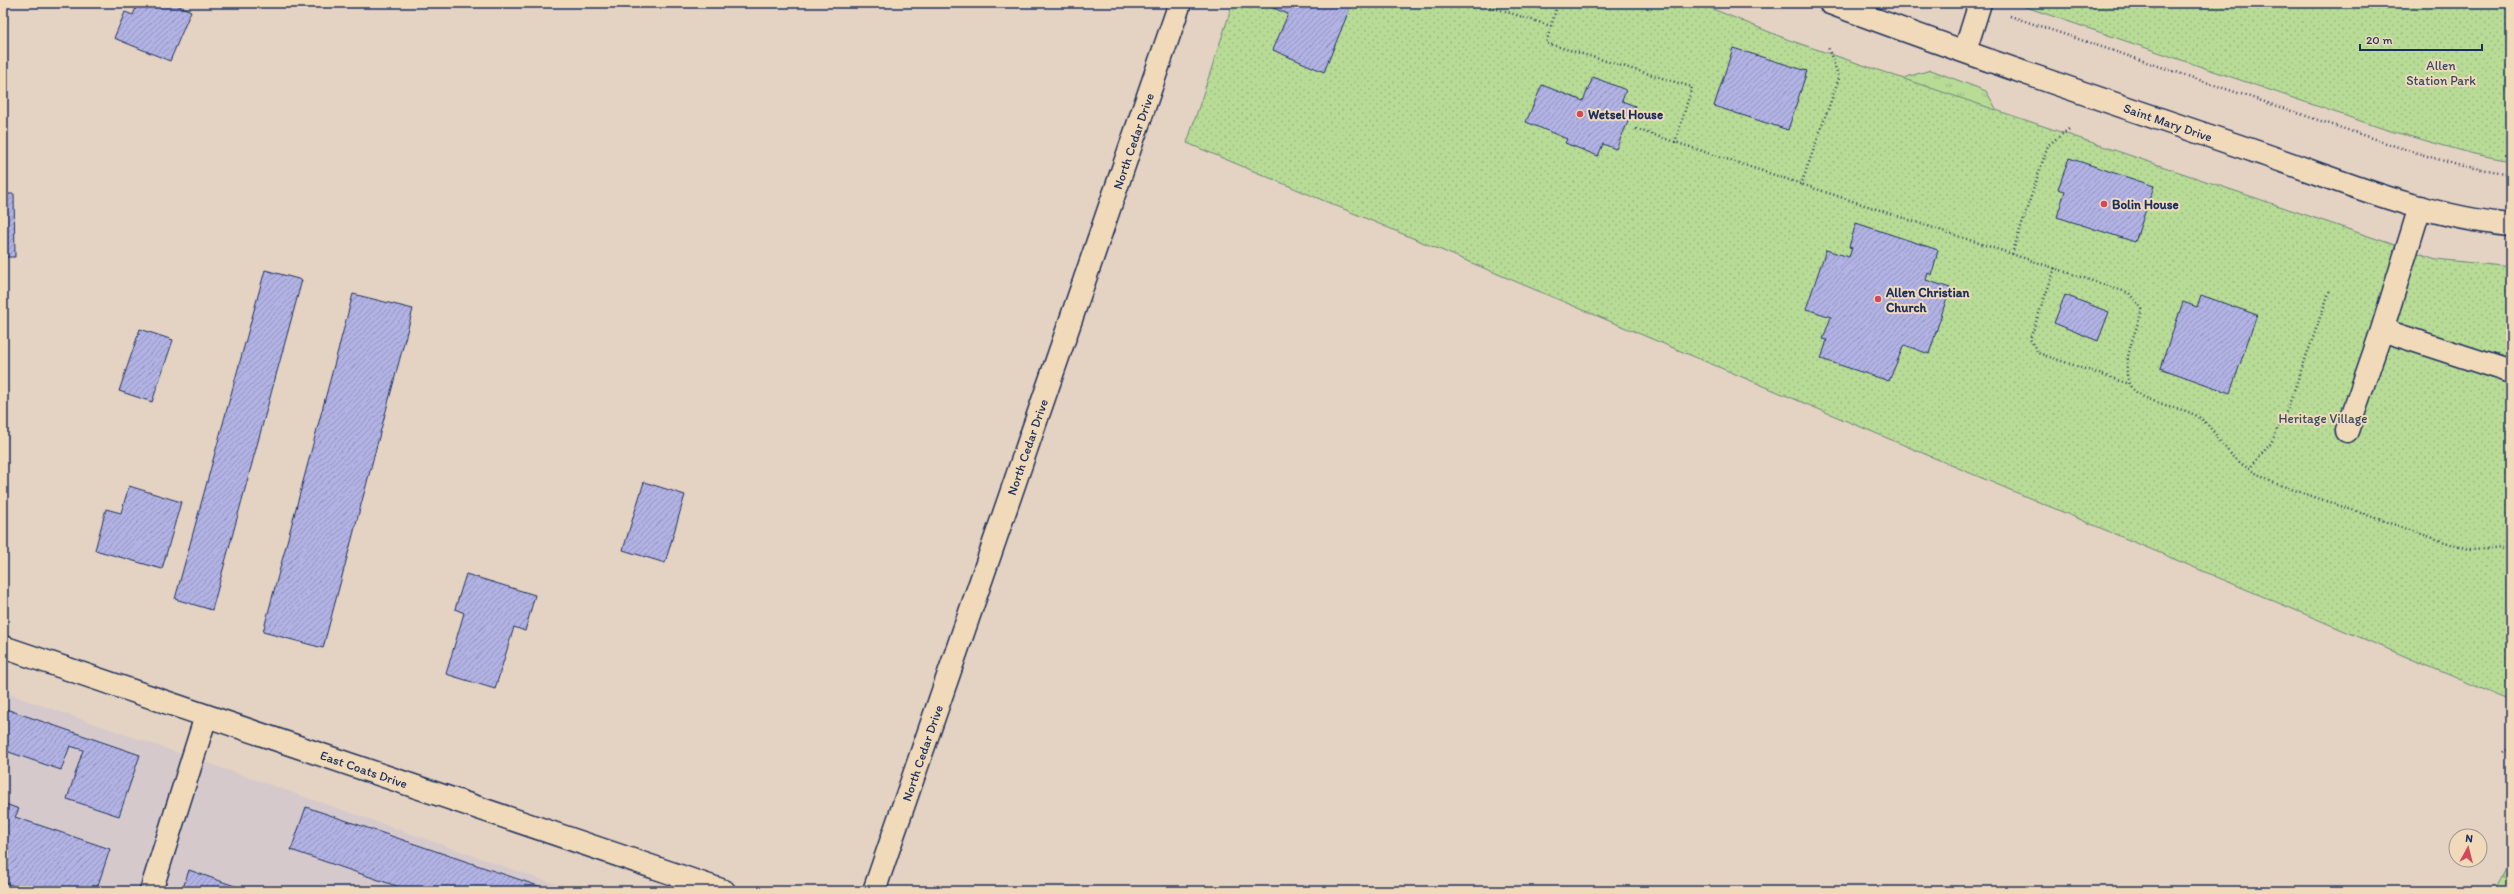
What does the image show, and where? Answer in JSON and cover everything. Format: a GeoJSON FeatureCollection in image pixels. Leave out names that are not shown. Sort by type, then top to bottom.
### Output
{"type":"FeatureCollection","features":[{"type":"Feature","properties":{"kind":"street","name":"North Cedar Drive"},"geometry":{"type":"LineString","coordinates":[[874,891],[1180,3]]}},
{"type":"Feature","properties":{"kind":"street","name":"Saint Mary Drive"},"geometry":{"type":"LineString","coordinates":[[1830,3],[2037,77],[2420,207],[2487,222],[2511,225]]}},
{"type":"Feature","properties":{"kind":"street"},"geometry":{"type":"LineString","coordinates":[[1965,51],[1980,4]]}},
{"type":"Feature","properties":{"kind":"street"},"geometry":{"type":"LineString","coordinates":[[2347,431],[2382,330],[2420,207]]}},
{"type":"Feature","properties":{"kind":"street"},"geometry":{"type":"LineString","coordinates":[[2382,330],[2511,372]]}},
{"type":"Feature","properties":{"kind":"street","name":"East Coats Drive"},"geometry":{"type":"LineString","coordinates":[[3,647],[724,891]]}},
{"type":"Feature","properties":{"kind":"street"},"geometry":{"type":"LineString","coordinates":[[151,891],[206,716]]}},
{"type":"Feature","properties":{"kind":"path"},"geometry":{"type":"LineString","coordinates":[[1482,4],[1551,26]]}},
{"type":"Feature","properties":{"kind":"path"},"geometry":{"type":"LineString","coordinates":[[1980,4],[2401,148],[2456,165],[2511,174]]}},
{"type":"Feature","properties":{"kind":"path"},"geometry":{"type":"LineString","coordinates":[[1557,6],[1546,43],[1692,87],[1675,143]]}},
{"type":"Feature","properties":{"kind":"path"},"geometry":{"type":"LineString","coordinates":[[1802,185],[1839,78],[1828,47]]}},
{"type":"Feature","properties":{"kind":"path"},"geometry":{"type":"LineString","coordinates":[[2012,254],[2048,145],[2069,129]]}},
{"type":"Feature","properties":{"kind":"path"},"geometry":{"type":"LineString","coordinates":[[1636,130],[2129,293],[2142,309],[2126,365],[2130,384]]}},
{"type":"Feature","properties":{"kind":"path"},"geometry":{"type":"LineString","coordinates":[[2055,268],[2030,339],[2038,353],[2130,384],[2145,398],[2192,413],[2208,424],[2231,454],[2249,469],[2274,483],[2468,550],[2511,548]]}},
{"type":"Feature","properties":{"kind":"path"},"geometry":{"type":"LineString","coordinates":[[2249,469],[2272,443],[2287,410],[2330,290]]}},
{"type":"Feature","properties":{"kind":"path"},"geometry":{"type":"LineString","coordinates":[[2503,753],[2511,747]]}},
{"type":"Feature","properties":{"kind":"shaded area"},"geometry":{"type":"Polygon","coordinates":[[[3,692],[575,891],[3,891],[3,692]]]}},
{"type":"Feature","properties":{"kind":"green space","name":"Heritage Village"},"geometry":{"type":"Polygon","coordinates":[[[1233,3],[1698,3],[1789,40],[2436,259],[2511,267],[2511,701],[1187,143],[1233,3]]]}},
{"type":"Feature","properties":{"kind":"green space","name":"Allen Station Park"},"geometry":{"type":"Polygon","coordinates":[[[2014,3],[2511,3],[2511,161],[2474,154],[2387,130],[2014,3]]]}},
{"type":"Feature","properties":{"kind":"green space"},"geometry":{"type":"Polygon","coordinates":[[[1931,70],[1986,91],[1998,112],[1896,86],[1906,77],[1931,70]]]}},
{"type":"Feature","properties":{"kind":"green space"},"geometry":{"type":"Polygon","coordinates":[[[2511,858],[2511,891],[2493,891],[2511,858]]]}},
{"type":"Feature","properties":{"kind":"building"},"geometry":{"type":"Polygon","coordinates":[[[138,3],[172,3],[191,11],[170,61],[114,38],[125,12],[133,15],[138,3]]]}},
{"type":"Feature","properties":{"kind":"building"},"geometry":{"type":"Polygon","coordinates":[[[1261,3],[1352,3],[1324,72],[1273,50],[1288,14],[1261,3]]]}},
{"type":"Feature","properties":{"kind":"building"},"geometry":{"type":"Polygon","coordinates":[[[1733,48],[1807,71],[1788,130],[1714,106],[1733,48]]]}},
{"type":"Feature","properties":{"kind":"building","name":"Wetsel House"},"geometry":{"type":"Polygon","coordinates":[[[1593,77],[1626,90],[1622,101],[1635,106],[1616,149],[1603,144],[1598,156],[1565,143],[1567,139],[1526,122],[1542,85],[1583,101],[1593,77]]]}},
{"type":"Feature","properties":{"kind":"building","name":"Bolin House"},"geometry":{"type":"Polygon","coordinates":[[[2069,158],[2154,186],[2135,242],[2057,217],[2065,191],[2058,189],[2069,158]]]}},
{"type":"Feature","properties":{"kind":"building"},"geometry":{"type":"Polygon","coordinates":[[[3,194],[14,194],[15,257],[3,257],[3,194]]]}},
{"type":"Feature","properties":{"kind":"building","name":"Allen Christian Church"},"geometry":{"type":"Polygon","coordinates":[[[1856,223],[1938,250],[1932,275],[1928,273],[1926,280],[1950,288],[1929,354],[1904,345],[1889,381],[1821,359],[1827,340],[1823,339],[1831,317],[1806,309],[1826,250],[1849,257],[1852,248],[1849,247],[1856,223]]]}},
{"type":"Feature","properties":{"kind":"building"},"geometry":{"type":"Polygon","coordinates":[[[265,270],[302,280],[212,610],[175,599],[265,270]]]}},
{"type":"Feature","properties":{"kind":"building"},"geometry":{"type":"Polygon","coordinates":[[[353,294],[413,309],[323,648],[263,632],[353,294]]]}},
{"type":"Feature","properties":{"kind":"building"},"geometry":{"type":"Polygon","coordinates":[[[2065,295],[2109,312],[2098,341],[2054,323],[2065,295]]]}},
{"type":"Feature","properties":{"kind":"building"},"geometry":{"type":"Polygon","coordinates":[[[2201,295],[2257,315],[2230,393],[2160,368],[2183,302],[2197,307],[2201,295]]]}},
{"type":"Feature","properties":{"kind":"building"},"geometry":{"type":"Polygon","coordinates":[[[140,329],[173,340],[152,402],[119,391],[140,329]]]}},
{"type":"Feature","properties":{"kind":"building"},"geometry":{"type":"Polygon","coordinates":[[[644,482],[685,495],[665,563],[623,550],[644,482]]]}},
{"type":"Feature","properties":{"kind":"building"},"geometry":{"type":"Polygon","coordinates":[[[129,486],[181,502],[162,569],[95,550],[106,509],[121,513],[129,486]]]}},
{"type":"Feature","properties":{"kind":"building"},"geometry":{"type":"Polygon","coordinates":[[[466,574],[535,595],[525,631],[514,627],[495,689],[446,674],[464,613],[455,609],[466,574]]]}},
{"type":"Feature","properties":{"kind":"building"},"geometry":{"type":"Polygon","coordinates":[[[3,708],[140,755],[119,816],[67,799],[83,750],[70,746],[61,770],[3,750],[3,708]]]}},
{"type":"Feature","properties":{"kind":"building"},"geometry":{"type":"Polygon","coordinates":[[[3,803],[19,809],[15,817],[110,849],[96,891],[28,891],[3,882],[3,803]]]}},
{"type":"Feature","properties":{"kind":"building"},"geometry":{"type":"Polygon","coordinates":[[[306,807],[553,891],[411,891],[291,850],[306,807]]]}},
{"type":"Feature","properties":{"kind":"building"},"geometry":{"type":"Polygon","coordinates":[[[189,870],[249,891],[182,891],[189,870]]]}},
{"type":"Feature","properties":{"kind":"place","name":"Wetsel House"},"geometry":{"type":"Point","coordinates":[1580,114]}},
{"type":"Feature","properties":{"kind":"place","name":"Bolin House"},"geometry":{"type":"Point","coordinates":[2104,204]}},
{"type":"Feature","properties":{"kind":"place","name":"Allen Christian Church"},"geometry":{"type":"Point","coordinates":[1878,299]}}]}
